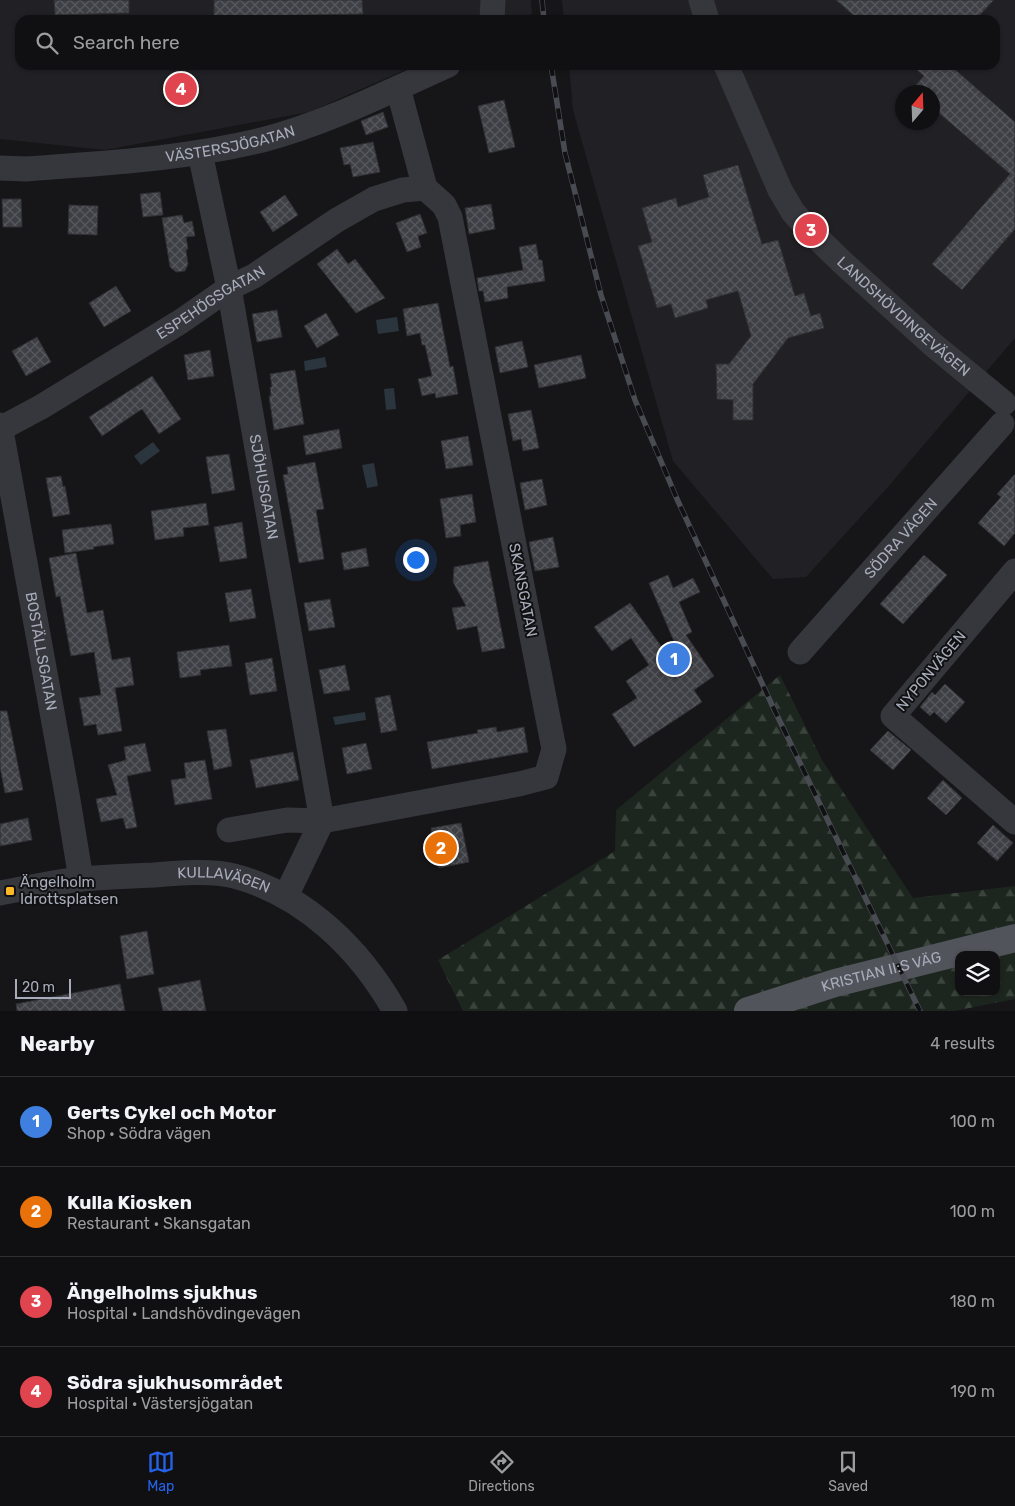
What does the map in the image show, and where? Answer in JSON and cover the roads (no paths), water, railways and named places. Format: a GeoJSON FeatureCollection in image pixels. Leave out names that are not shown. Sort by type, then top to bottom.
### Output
{"type":"FeatureCollection","features":[{"type":"Feature","properties":{"kind":"main road","name":"KRISTIAN II:S VÄG"},"geometry":{"type":"LineString","coordinates":[[748,1011],[835,983],[1015,938]]}},
{"type":"Feature","properties":{"kind":"street"},"geometry":{"type":"LineString","coordinates":[[492,15],[493,0]]}},
{"type":"Feature","properties":{"kind":"street"},"geometry":{"type":"LineString","coordinates":[[701,0],[706,15]]}},
{"type":"Feature","properties":{"kind":"street","name":"VÄSTERSJÖGATAN"},"geometry":{"type":"LineString","coordinates":[[0,168],[26,169],[200,153],[263,139],[316,123],[437,70]]}},
{"type":"Feature","properties":{"kind":"street","name":"LANDSHÖVDINGEVÄGEN"},"geometry":{"type":"LineString","coordinates":[[728,70],[780,190],[793,212],[842,262],[1009,414]]}},
{"type":"Feature","properties":{"kind":"street"},"geometry":{"type":"LineString","coordinates":[[398,88],[425,188]]}},
{"type":"Feature","properties":{"kind":"street","name":"SJÖHUSGATAN"},"geometry":{"type":"LineString","coordinates":[[200,153],[229,288],[322,821]]}},
{"type":"Feature","properties":{"kind":"street","name":"ESPEHÖGSGATAN"},"geometry":{"type":"LineString","coordinates":[[0,427],[65,392],[180,322],[229,288],[254,276],[337,220],[374,199],[403,190],[425,188]]}},
{"type":"Feature","properties":{"kind":"street","name":"SKANSGATAN"},"geometry":{"type":"LineString","coordinates":[[229,830],[287,820],[322,821],[519,784],[546,777],[554,749],[450,217],[444,205],[425,188]]}},
{"type":"Feature","properties":{"kind":"street","name":"SÖDRA VÄGEN"},"geometry":{"type":"LineString","coordinates":[[800,652],[1009,414]]}},
{"type":"Feature","properties":{"kind":"street","name":"BOSTÄLLSGATAN"},"geometry":{"type":"LineString","coordinates":[[0,427],[81,879]]}},
{"type":"Feature","properties":{"kind":"street","name":"NYPONVÄGEN"},"geometry":{"type":"LineString","coordinates":[[1015,571],[893,716],[1015,822]]}},
{"type":"Feature","properties":{"kind":"street"},"geometry":{"type":"LineString","coordinates":[[286,896],[322,821]]}},
{"type":"Feature","properties":{"kind":"street","name":"KULLAVÄGEN"},"geometry":{"type":"LineString","coordinates":[[0,893],[81,879],[189,873],[232,876],[264,886],[286,896],[322,922],[345,944],[383,990],[395,1011]]}},
{"type":"Feature","properties":{"kind":"railway"},"geometry":{"type":"LineString","coordinates":[[542,0],[544,15]]}},
{"type":"Feature","properties":{"kind":"railway"},"geometry":{"type":"LineString","coordinates":[[552,70],[565,153],[601,295],[635,400],[677,499],[772,705],[920,1011]]}},
{"type":"Feature","properties":{"kind":"place","name":"Södra sjukhusområdet"},"geometry":{"type":"Point","coordinates":[181,89]}},
{"type":"Feature","properties":{"kind":"place","name":"Ängelholms sjukhus"},"geometry":{"type":"Point","coordinates":[811,230]}},
{"type":"Feature","properties":{"kind":"place","name":"Gerts Cykel och Motor"},"geometry":{"type":"Point","coordinates":[674,659]}},
{"type":"Feature","properties":{"kind":"place","name":"Kulla Kiosken"},"geometry":{"type":"Point","coordinates":[441,848]}},
{"type":"Feature","properties":{"kind":"place","name":"Ängelholm Idrottsplatsen"},"geometry":{"type":"Point","coordinates":[10,891]}}]}
